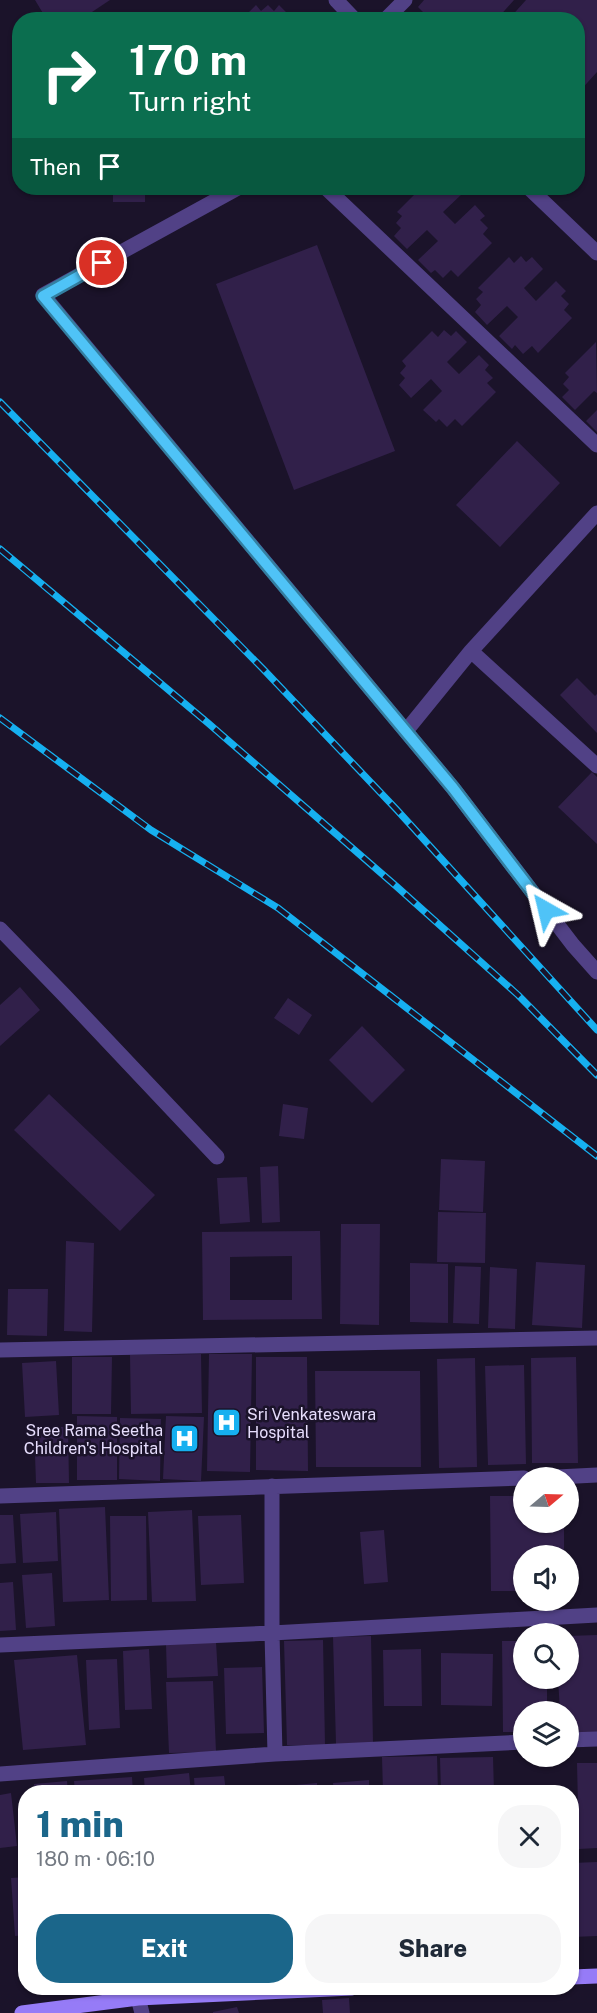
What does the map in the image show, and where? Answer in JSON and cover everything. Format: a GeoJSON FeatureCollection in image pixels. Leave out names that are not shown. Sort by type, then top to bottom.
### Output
{"type":"FeatureCollection","features":[{"type":"Feature","properties":{"kind":"street"},"geometry":{"type":"LineString","coordinates":[[336,0],[347,12]]}},
{"type":"Feature","properties":{"kind":"street"},"geometry":{"type":"LineString","coordinates":[[393,12],[405,0]]}},
{"type":"Feature","properties":{"kind":"street"},"geometry":{"type":"LineString","coordinates":[[225,195],[43,296],[406,730],[573,945],[597,972]]}},
{"type":"Feature","properties":{"kind":"street"},"geometry":{"type":"LineString","coordinates":[[333,195],[597,445]]}},
{"type":"Feature","properties":{"kind":"street"},"geometry":{"type":"LineString","coordinates":[[536,195],[597,253]]}},
{"type":"Feature","properties":{"kind":"street"},"geometry":{"type":"LineString","coordinates":[[406,730],[471,651],[597,514]]}},
{"type":"Feature","properties":{"kind":"street"},"geometry":{"type":"LineString","coordinates":[[471,651],[597,766]]}},
{"type":"Feature","properties":{"kind":"street"},"geometry":{"type":"LineString","coordinates":[[0,929],[217,1157]]}},
{"type":"Feature","properties":{"kind":"street"},"geometry":{"type":"LineString","coordinates":[[0,1350],[597,1338]]}},
{"type":"Feature","properties":{"kind":"street"},"geometry":{"type":"LineString","coordinates":[[579,1477],[597,1476]]}},
{"type":"Feature","properties":{"kind":"street"},"geometry":{"type":"LineString","coordinates":[[0,1496],[513,1478]]}},
{"type":"Feature","properties":{"kind":"street"},"geometry":{"type":"LineString","coordinates":[[272,1486],[275,1754]]}},
{"type":"Feature","properties":{"kind":"street"},"geometry":{"type":"LineString","coordinates":[[0,1645],[597,1615]]}},
{"type":"Feature","properties":{"kind":"street"},"geometry":{"type":"LineString","coordinates":[[579,1740],[597,1739]]}},
{"type":"Feature","properties":{"kind":"street"},"geometry":{"type":"LineString","coordinates":[[0,1774],[275,1754],[513,1743]]}},
{"type":"Feature","properties":{"kind":"street"},"geometry":{"type":"LineString","coordinates":[[579,1977],[597,1976]]}},
{"type":"Feature","properties":{"kind":"street"},"geometry":{"type":"LineString","coordinates":[[22,2013],[265,1995]]}},
{"type":"Feature","properties":{"kind":"building"},"geometry":{"type":"Polygon","coordinates":[[[35,0],[110,0],[92,12],[42,12],[35,0]]]}},
{"type":"Feature","properties":{"kind":"building"},"geometry":{"type":"Polygon","coordinates":[[[424,0],[514,0],[503,12],[423,12],[418,7],[424,0]]]}},
{"type":"Feature","properties":{"kind":"building"},"geometry":{"type":"Polygon","coordinates":[[[526,0],[597,0],[597,72],[585,85],[585,12],[515,12],[526,0]]]}},
{"type":"Feature","properties":{"kind":"building"},"geometry":{"type":"Polygon","coordinates":[[[256,5],[261,11],[268,5],[274,11],[279,5],[286,12],[249,12],[256,5]]]}},
{"type":"Feature","properties":{"kind":"building"},"geometry":{"type":"Polygon","coordinates":[[[113,195],[145,195],[145,202],[113,202],[113,195]]]}},
{"type":"Feature","properties":{"kind":"building"},"geometry":{"type":"Polygon","coordinates":[[[414,195],[461,195],[443,212],[455,224],[475,205],[485,216],[480,220],[488,228],[483,234],[492,243],[458,277],[451,270],[443,278],[435,270],[431,273],[418,260],[438,241],[427,230],[407,249],[394,236],[401,228],[396,223],[402,216],[397,212],[414,195]]]}},
{"type":"Feature","properties":{"kind":"building"},"geometry":{"type":"Polygon","coordinates":[[[317,245],[395,451],[294,490],[216,284],[317,245]]]}},
{"type":"Feature","properties":{"kind":"building"},"geometry":{"type":"Polygon","coordinates":[[[521,256],[526,262],[532,257],[543,269],[524,288],[536,301],[556,281],[566,291],[561,296],[569,304],[564,310],[572,318],[538,353],[532,346],[523,354],[515,345],[512,349],[499,336],[518,317],[507,306],[487,325],[475,312],[481,305],[476,299],[483,292],[478,288],[509,257],[514,263],[521,256]]]}},
{"type":"Feature","properties":{"kind":"building"},"geometry":{"type":"Polygon","coordinates":[[[444,330],[451,336],[456,331],[467,342],[447,362],[459,374],[479,355],[489,365],[485,370],[493,378],[487,383],[496,392],[462,426],[455,419],[447,427],[439,419],[436,422],[423,410],[442,391],[431,379],[411,398],[399,385],[405,378],[400,373],[406,366],[402,361],[432,331],[438,337],[444,330]]]}},
{"type":"Feature","properties":{"kind":"building"},"geometry":{"type":"Polygon","coordinates":[[[596,342],[597,393],[594,391],[575,410],[562,397],[569,390],[563,384],[569,377],[565,373],[596,342]]]}},
{"type":"Feature","properties":{"kind":"building"},"geometry":{"type":"Polygon","coordinates":[[[597,410],[597,432],[586,421],[597,410]]]}},
{"type":"Feature","properties":{"kind":"building"},"geometry":{"type":"Polygon","coordinates":[[[517,441],[560,483],[500,547],[456,505],[517,441]]]}},
{"type":"Feature","properties":{"kind":"building"},"geometry":{"type":"Polygon","coordinates":[[[577,678],[595,696],[597,694],[597,733],[560,695],[577,678]]]}},
{"type":"Feature","properties":{"kind":"building"},"geometry":{"type":"Polygon","coordinates":[[[592,772],[597,777],[597,844],[558,807],[592,772]]]}},
{"type":"Feature","properties":{"kind":"building"},"geometry":{"type":"Polygon","coordinates":[[[20,987],[40,1010],[0,1046],[0,1005],[20,987]]]}},
{"type":"Feature","properties":{"kind":"building"},"geometry":{"type":"Polygon","coordinates":[[[288,998],[312,1015],[299,1035],[274,1018],[288,998]]]}},
{"type":"Feature","properties":{"kind":"building"},"geometry":{"type":"Polygon","coordinates":[[[362,1026],[405,1070],[372,1103],[329,1060],[362,1026]]]}},
{"type":"Feature","properties":{"kind":"building"},"geometry":{"type":"Polygon","coordinates":[[[49,1094],[155,1195],[120,1231],[14,1130],[49,1094]]]}},
{"type":"Feature","properties":{"kind":"building"},"geometry":{"type":"Polygon","coordinates":[[[283,1104],[308,1108],[304,1139],[279,1136],[283,1104]]]}},
{"type":"Feature","properties":{"kind":"building"},"geometry":{"type":"Polygon","coordinates":[[[441,1159],[485,1161],[483,1212],[439,1210],[441,1159]]]}},
{"type":"Feature","properties":{"kind":"building"},"geometry":{"type":"Polygon","coordinates":[[[278,1166],[280,1222],[262,1223],[260,1167],[278,1166]]]}},
{"type":"Feature","properties":{"kind":"building"},"geometry":{"type":"Polygon","coordinates":[[[247,1177],[250,1222],[220,1224],[217,1178],[247,1177]]]}},
{"type":"Feature","properties":{"kind":"building"},"geometry":{"type":"Polygon","coordinates":[[[438,1212],[486,1213],[485,1263],[437,1262],[438,1212]]]}},
{"type":"Feature","properties":{"kind":"building"},"geometry":{"type":"Polygon","coordinates":[[[341,1224],[380,1224],[379,1325],[340,1324],[341,1224]]]}},
{"type":"Feature","properties":{"kind":"building"},"geometry":{"type":"Polygon","coordinates":[[[320,1231],[322,1319],[203,1320],[202,1232],[320,1231]],[[292,1256],[230,1257],[230,1300],[292,1300],[292,1256]]]}},
{"type":"Feature","properties":{"kind":"building"},"geometry":{"type":"Polygon","coordinates":[[[66,1241],[94,1243],[92,1332],[64,1331],[66,1241]]]}},
{"type":"Feature","properties":{"kind":"building"},"geometry":{"type":"Polygon","coordinates":[[[536,1262],[585,1265],[582,1328],[532,1325],[536,1262]]]}},
{"type":"Feature","properties":{"kind":"building"},"geometry":{"type":"Polygon","coordinates":[[[410,1263],[448,1264],[448,1323],[410,1322],[410,1263]]]}},
{"type":"Feature","properties":{"kind":"building"},"geometry":{"type":"Polygon","coordinates":[[[455,1266],[481,1267],[479,1324],[453,1323],[455,1266]]]}},
{"type":"Feature","properties":{"kind":"building"},"geometry":{"type":"Polygon","coordinates":[[[490,1267],[517,1269],[515,1329],[488,1328],[490,1267]]]}},
{"type":"Feature","properties":{"kind":"building"},"geometry":{"type":"Polygon","coordinates":[[[8,1289],[48,1289],[47,1336],[7,1335],[8,1289]]]}},
{"type":"Feature","properties":{"kind":"building"},"geometry":{"type":"Polygon","coordinates":[[[201,1354],[202,1413],[131,1414],[130,1355],[201,1354]]]}},
{"type":"Feature","properties":{"kind":"building"},"geometry":{"type":"Polygon","coordinates":[[[209,1354],[252,1354],[250,1472],[207,1471],[209,1354]]]}},
{"type":"Feature","properties":{"kind":"building"},"geometry":{"type":"Polygon","coordinates":[[[72,1357],[112,1357],[111,1414],[72,1414],[72,1357]]]}},
{"type":"Feature","properties":{"kind":"building"},"geometry":{"type":"Polygon","coordinates":[[[256,1357],[307,1357],[308,1471],[256,1470],[256,1357]]]}},
{"type":"Feature","properties":{"kind":"building"},"geometry":{"type":"Polygon","coordinates":[[[576,1357],[578,1463],[532,1463],[531,1358],[576,1357]]]}},
{"type":"Feature","properties":{"kind":"building"},"geometry":{"type":"Polygon","coordinates":[[[475,1358],[477,1467],[439,1468],[437,1359],[475,1358]]]}},
{"type":"Feature","properties":{"kind":"building"},"geometry":{"type":"Polygon","coordinates":[[[56,1361],[59,1415],[25,1417],[22,1363],[56,1361]]]}},
{"type":"Feature","properties":{"kind":"building"},"geometry":{"type":"Polygon","coordinates":[[[524,1365],[526,1464],[488,1465],[485,1366],[524,1365]]]}},
{"type":"Feature","properties":{"kind":"building"},"geometry":{"type":"Polygon","coordinates":[[[315,1371],[420,1371],[421,1467],[316,1467],[315,1371]]]}},
{"type":"Feature","properties":{"kind":"building"},"geometry":{"type":"Polygon","coordinates":[[[77,1416],[117,1417],[117,1480],[77,1480],[77,1416]]]}},
{"type":"Feature","properties":{"kind":"building"},"geometry":{"type":"Polygon","coordinates":[[[166,1416],[204,1417],[201,1481],[163,1479],[166,1416]]]}},
{"type":"Feature","properties":{"kind":"building"},"geometry":{"type":"Polygon","coordinates":[[[120,1418],[161,1419],[160,1481],[119,1479],[120,1418]]]}},
{"type":"Feature","properties":{"kind":"building"},"geometry":{"type":"Polygon","coordinates":[[[34,1427],[68,1427],[69,1483],[36,1483],[34,1427]]]}},
{"type":"Feature","properties":{"kind":"building"},"geometry":{"type":"Polygon","coordinates":[[[490,1496],[513,1496],[513,1533],[564,1533],[564,1545],[513,1545],[513,1591],[491,1591],[490,1496]]]}},
{"type":"Feature","properties":{"kind":"building"},"geometry":{"type":"Polygon","coordinates":[[[105,1507],[109,1600],[63,1602],[59,1509],[105,1507]]]}},
{"type":"Feature","properties":{"kind":"building"},"geometry":{"type":"Polygon","coordinates":[[[192,1510],[196,1601],[152,1602],[148,1512],[192,1510]]]}},
{"type":"Feature","properties":{"kind":"building"},"geometry":{"type":"Polygon","coordinates":[[[56,1512],[58,1561],[23,1563],[20,1514],[56,1512]]]}},
{"type":"Feature","properties":{"kind":"building"},"geometry":{"type":"Polygon","coordinates":[[[0,1515],[13,1515],[16,1563],[0,1564],[0,1515]]]}},
{"type":"Feature","properties":{"kind":"building"},"geometry":{"type":"Polygon","coordinates":[[[241,1515],[244,1583],[201,1585],[198,1516],[241,1515]]]}},
{"type":"Feature","properties":{"kind":"building"},"geometry":{"type":"Polygon","coordinates":[[[110,1516],[146,1516],[147,1600],[111,1601],[110,1516]]]}},
{"type":"Feature","properties":{"kind":"building"},"geometry":{"type":"Polygon","coordinates":[[[384,1530],[388,1582],[364,1584],[360,1532],[384,1530]]]}},
{"type":"Feature","properties":{"kind":"building"},"geometry":{"type":"Polygon","coordinates":[[[52,1573],[55,1626],[26,1628],[22,1575],[52,1573]]]}},
{"type":"Feature","properties":{"kind":"building"},"geometry":{"type":"Polygon","coordinates":[[[13,1582],[16,1630],[0,1631],[0,1583],[13,1582]]]}},
{"type":"Feature","properties":{"kind":"building"},"geometry":{"type":"Polygon","coordinates":[[[597,1635],[597,1736],[579,1737],[579,1701],[559,1701],[559,1689],[579,1689],[579,1636],[597,1635]]]}},
{"type":"Feature","properties":{"kind":"building"},"geometry":{"type":"Polygon","coordinates":[[[371,1636],[373,1744],[336,1744],[333,1637],[371,1636]]]}},
{"type":"Feature","properties":{"kind":"building"},"geometry":{"type":"Polygon","coordinates":[[[323,1640],[325,1745],[287,1745],[284,1641],[323,1640]]]}},
{"type":"Feature","properties":{"kind":"building"},"geometry":{"type":"Polygon","coordinates":[[[502,1641],[513,1641],[513,1689],[547,1689],[547,1701],[513,1701],[513,1732],[503,1732],[502,1641]]]}},
{"type":"Feature","properties":{"kind":"building"},"geometry":{"type":"Polygon","coordinates":[[[216,1642],[218,1676],[167,1678],[166,1644],[216,1642]]]}},
{"type":"Feature","properties":{"kind":"building"},"geometry":{"type":"Polygon","coordinates":[[[149,1649],[152,1709],[125,1710],[123,1651],[149,1649]]]}},
{"type":"Feature","properties":{"kind":"building"},"geometry":{"type":"Polygon","coordinates":[[[421,1649],[422,1706],[384,1706],[383,1650],[421,1649]]]}},
{"type":"Feature","properties":{"kind":"building"},"geometry":{"type":"Polygon","coordinates":[[[441,1653],[493,1654],[492,1706],[441,1705],[441,1653]]]}},
{"type":"Feature","properties":{"kind":"building"},"geometry":{"type":"Polygon","coordinates":[[[77,1655],[86,1745],[23,1750],[14,1660],[77,1655]]]}},
{"type":"Feature","properties":{"kind":"building"},"geometry":{"type":"Polygon","coordinates":[[[117,1659],[120,1728],[89,1730],[86,1660],[117,1659]]]}},
{"type":"Feature","properties":{"kind":"building"},"geometry":{"type":"Polygon","coordinates":[[[262,1667],[264,1733],[226,1734],[224,1668],[262,1667]]]}},
{"type":"Feature","properties":{"kind":"building"},"geometry":{"type":"Polygon","coordinates":[[[213,1681],[216,1752],[169,1753],[166,1682],[213,1681]]]}},
{"type":"Feature","properties":{"kind":"building"},"geometry":{"type":"Polygon","coordinates":[[[437,1756],[438,1785],[383,1785],[382,1757],[437,1756]]]}},
{"type":"Feature","properties":{"kind":"building"},"geometry":{"type":"Polygon","coordinates":[[[493,1757],[494,1785],[441,1785],[440,1758],[493,1757]]]}},
{"type":"Feature","properties":{"kind":"building"},"geometry":{"type":"Polygon","coordinates":[[[579,1763],[597,1763],[597,1848],[579,1849],[577,1767],[579,1763]]]}},
{"type":"Feature","properties":{"kind":"building"},"geometry":{"type":"Polygon","coordinates":[[[189,1773],[190,1785],[144,1785],[144,1778],[189,1773]]]}},
{"type":"Feature","properties":{"kind":"building"},"geometry":{"type":"Polygon","coordinates":[[[224,1776],[225,1785],[194,1785],[194,1778],[224,1776]]]}},
{"type":"Feature","properties":{"kind":"building"},"geometry":{"type":"Polygon","coordinates":[[[132,1777],[133,1785],[74,1785],[74,1781],[132,1777]]]}},
{"type":"Feature","properties":{"kind":"building"},"geometry":{"type":"Polygon","coordinates":[[[369,1780],[369,1785],[333,1785],[333,1783],[369,1780]]]}},
{"type":"Feature","properties":{"kind":"building"},"geometry":{"type":"Polygon","coordinates":[[[67,1781],[67,1785],[34,1785],[67,1781]]]}},
{"type":"Feature","properties":{"kind":"building"},"geometry":{"type":"Polygon","coordinates":[[[11,1793],[17,1846],[0,1848],[0,1795],[11,1793]]]}},
{"type":"Feature","properties":{"kind":"building"},"geometry":{"type":"Polygon","coordinates":[[[597,1862],[597,1936],[579,1937],[579,1863],[597,1862]]]}},
{"type":"Feature","properties":{"kind":"building"},"geometry":{"type":"Polygon","coordinates":[[[11,1878],[18,1878],[18,1936],[15,1936],[11,1878]]]}},
{"type":"Feature","properties":{"kind":"building"},"geometry":{"type":"Polygon","coordinates":[[[349,1998],[350,2013],[323,2013],[322,2000],[349,1998]]]}},
{"type":"Feature","properties":{"kind":"building"},"geometry":{"type":"Polygon","coordinates":[[[237,2007],[239,2013],[213,2013],[213,2012],[237,2007]]]}},
{"type":"Feature","properties":{"kind":"railway"},"geometry":{"type":"LineString","coordinates":[[0,402],[265,671],[397,810],[597,1030]]}},
{"type":"Feature","properties":{"kind":"railway"},"geometry":{"type":"LineString","coordinates":[[0,549],[208,723],[396,886],[518,995],[597,1075]]}},
{"type":"Feature","properties":{"kind":"railway"},"geometry":{"type":"LineString","coordinates":[[0,718],[151,830],[278,908],[597,1156]]}},
{"type":"Feature","properties":{"kind":"place","name":"Sri Venkateswara Hospital"},"geometry":{"type":"Point","coordinates":[226,1423]}},
{"type":"Feature","properties":{"kind":"place","name":"Sree Rama Seetha Children's Hospital"},"geometry":{"type":"Point","coordinates":[184,1439]}},
{"type":"Feature","properties":{"kind":"route"},"geometry":{"type":"LineString","coordinates":[[102,263],[43,296],[453,788],[546,910]]}}]}
